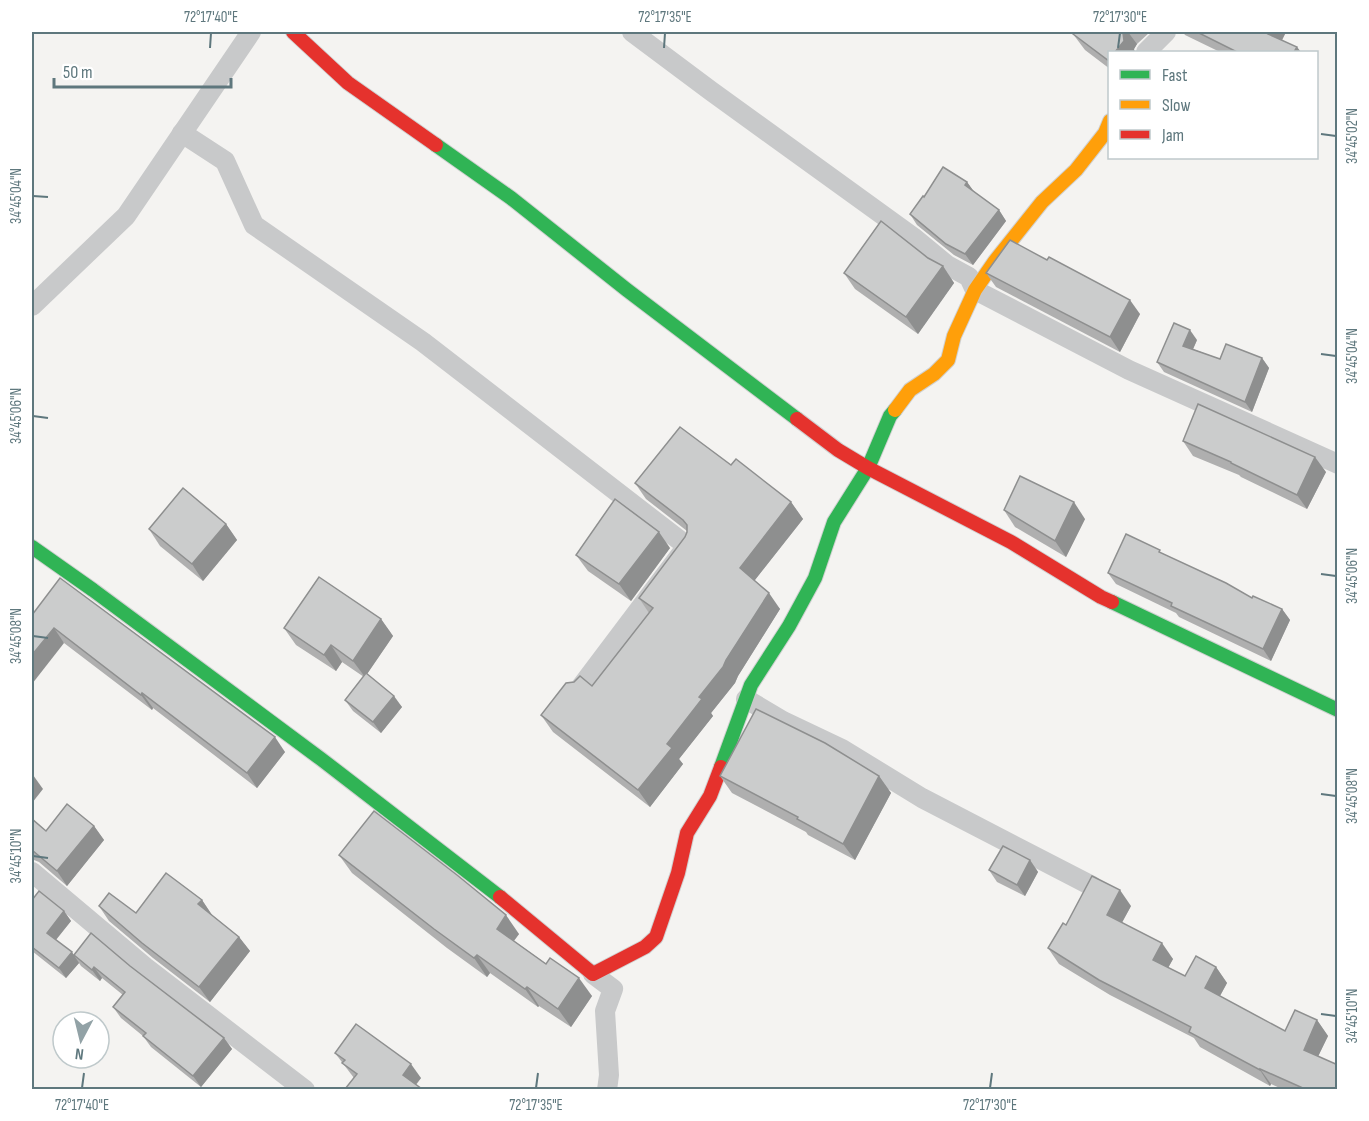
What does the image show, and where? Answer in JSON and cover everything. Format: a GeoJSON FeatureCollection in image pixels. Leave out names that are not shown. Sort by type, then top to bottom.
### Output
{"type":"FeatureCollection","features":[{"type":"Feature","properties":{"kind":"street"},"geometry":{"type":"LineString","coordinates":[[32,306],[126,216],[251,32]]}},
{"type":"Feature","properties":{"kind":"street"},"geometry":{"type":"LineString","coordinates":[[294,32],[348,83],[511,198],[627,290],[838,450],[868,468],[1011,542],[1101,597],[1338,710]]}},
{"type":"Feature","properties":{"kind":"street"},"geometry":{"type":"LineString","coordinates":[[632,32],[913,237],[947,265],[969,277],[975,290],[1129,370],[1338,464]]}},
{"type":"Feature","properties":{"kind":"street"},"geometry":{"type":"LineString","coordinates":[[1147,51],[1166,32]]}},
{"type":"Feature","properties":{"kind":"street"},"geometry":{"type":"LineString","coordinates":[[593,974],[645,946],[656,937],[678,873],[687,833],[710,796],[751,685],[789,626],[814,578],[834,522],[868,468],[890,416],[910,390],[934,374],[948,360],[954,336],[975,290],[1042,202],[1077,170],[1105,134],[1108,126]]}},
{"type":"Feature","properties":{"kind":"street"},"geometry":{"type":"LineString","coordinates":[[182,133],[225,161],[254,225],[423,342],[687,546],[580,688]]}},
{"type":"Feature","properties":{"kind":"street"},"geometry":{"type":"LineString","coordinates":[[32,547],[321,759],[480,881],[613,988],[605,1011],[609,1075],[607,1089]]}},
{"type":"Feature","properties":{"kind":"street"},"geometry":{"type":"LineString","coordinates":[[746,699],[783,722],[842,749],[922,798],[1092,886]]}},
{"type":"Feature","properties":{"kind":"street"},"geometry":{"type":"LineString","coordinates":[[32,872],[145,968],[305,1089]]}},
{"type":"Feature","properties":{"kind":"building"},"geometry":{"type":"Polygon","coordinates":[[[1075,32],[1123,32],[1124,41],[1116,51],[1108,51],[1108,60],[1073,34],[1075,32]]]}},
{"type":"Feature","properties":{"kind":"building"},"geometry":{"type":"Polygon","coordinates":[[[1197,32],[1270,32],[1268,34],[1297,47],[1295,51],[1235,51],[1197,32]]]}},
{"type":"Feature","properties":{"kind":"building"},"geometry":{"type":"Polygon","coordinates":[[[943,167],[967,182],[965,185],[999,210],[965,254],[946,244],[910,214],[943,167]]]}},
{"type":"Feature","properties":{"kind":"building"},"geometry":{"type":"Polygon","coordinates":[[[881,221],[928,258],[943,266],[906,317],[844,273],[881,221]]]}},
{"type":"Feature","properties":{"kind":"building"},"geometry":{"type":"Polygon","coordinates":[[[1010,240],[1047,260],[1049,257],[1130,300],[1110,337],[986,273],[1010,240]]]}},
{"type":"Feature","properties":{"kind":"building"},"geometry":{"type":"Polygon","coordinates":[[[1174,323],[1190,330],[1183,346],[1220,359],[1226,344],[1262,358],[1245,402],[1157,362],[1174,323]]]}},
{"type":"Feature","properties":{"kind":"building"},"geometry":{"type":"Polygon","coordinates":[[[1198,404],[1315,457],[1297,495],[1183,441],[1198,404]]]}},
{"type":"Feature","properties":{"kind":"building"},"geometry":{"type":"Polygon","coordinates":[[[680,427],[731,465],[736,459],[791,502],[740,568],[769,593],[723,667],[699,697],[702,699],[667,744],[672,748],[638,790],[541,715],[566,683],[574,682],[580,676],[592,686],[653,608],[639,598],[685,537],[687,525],[635,483],[680,427]]]}},
{"type":"Feature","properties":{"kind":"building"},"geometry":{"type":"Polygon","coordinates":[[[1020,476],[1074,502],[1055,541],[1004,510],[1020,476]]]}},
{"type":"Feature","properties":{"kind":"building"},"geometry":{"type":"Polygon","coordinates":[[[183,488],[226,524],[192,564],[149,529],[183,488]]]}},
{"type":"Feature","properties":{"kind":"building"},"geometry":{"type":"Polygon","coordinates":[[[615,499],[659,532],[619,584],[576,555],[615,499]]]}},
{"type":"Feature","properties":{"kind":"building"},"geometry":{"type":"Polygon","coordinates":[[[1126,534],[1252,598],[1253,596],[1282,609],[1263,649],[1171,606],[1172,603],[1108,573],[1126,534]]]}},
{"type":"Feature","properties":{"kind":"building"},"geometry":{"type":"Polygon","coordinates":[[[319,577],[381,619],[353,661],[331,645],[324,655],[284,628],[319,577]]]}},
{"type":"Feature","properties":{"kind":"building"},"geometry":{"type":"Polygon","coordinates":[[[60,578],[275,737],[247,773],[54,628],[32,655],[32,615],[60,578]]]}},
{"type":"Feature","properties":{"kind":"building"},"geometry":{"type":"Polygon","coordinates":[[[366,673],[394,696],[373,722],[345,700],[366,673]]]}},
{"type":"Feature","properties":{"kind":"building"},"geometry":{"type":"Polygon","coordinates":[[[756,709],[825,743],[879,776],[843,844],[797,819],[798,817],[720,776],[756,709]]]}},
{"type":"Feature","properties":{"kind":"building"},"geometry":{"type":"Polygon","coordinates":[[[67,804],[94,826],[57,871],[32,850],[32,819],[46,831],[67,804]]]}},
{"type":"Feature","properties":{"kind":"building"},"geometry":{"type":"Polygon","coordinates":[[[374,811],[506,915],[497,929],[546,964],[550,958],[579,978],[558,1009],[477,955],[474,958],[339,855],[374,811]]]}},
{"type":"Feature","properties":{"kind":"building"},"geometry":{"type":"Polygon","coordinates":[[[1003,846],[1030,860],[1017,885],[989,870],[1003,846]]]}},
{"type":"Feature","properties":{"kind":"building"},"geometry":{"type":"Polygon","coordinates":[[[166,873],[202,900],[198,904],[239,937],[199,987],[99,906],[109,893],[136,913],[166,873]]]}},
{"type":"Feature","properties":{"kind":"building"},"geometry":{"type":"Polygon","coordinates":[[[1092,876],[1120,890],[1107,915],[1162,943],[1153,960],[1185,976],[1196,956],[1216,967],[1205,988],[1285,1031],[1295,1010],[1317,1020],[1304,1050],[1338,1065],[1338,1089],[1305,1089],[1260,1070],[1189,1032],[1191,1027],[1099,980],[1048,948],[1063,923],[1066,925],[1092,876]]]}},
{"type":"Feature","properties":{"kind":"building"},"geometry":{"type":"Polygon","coordinates":[[[39,891],[64,911],[47,933],[72,952],[59,968],[32,947],[32,900],[39,891]]]}},
{"type":"Feature","properties":{"kind":"building"},"geometry":{"type":"Polygon","coordinates":[[[91,933],[224,1038],[193,1076],[143,1036],[146,1033],[113,1007],[125,992],[94,967],[92,970],[74,955],[91,933]]]}},
{"type":"Feature","properties":{"kind":"building"},"geometry":{"type":"Polygon","coordinates":[[[356,1024],[411,1064],[403,1075],[422,1089],[345,1089],[357,1074],[342,1063],[345,1060],[335,1053],[356,1024]]]}},
{"type":"Feature","properties":{"kind":"traffic: fast"},"geometry":{"type":"LineString","coordinates":[[436,145],[511,198],[627,290],[797,419]]}},
{"type":"Feature","properties":{"kind":"traffic: fast"},"geometry":{"type":"LineString","coordinates":[[721,767],[751,685],[789,626],[815,578],[834,522],[868,468],[890,416],[895,410]]}},
{"type":"Feature","properties":{"kind":"traffic: fast"},"geometry":{"type":"LineString","coordinates":[[32,547],[321,759],[500,897]]}},
{"type":"Feature","properties":{"kind":"traffic: fast"},"geometry":{"type":"LineString","coordinates":[[1112,602],[1338,710]]}},
{"type":"Feature","properties":{"kind":"traffic: slow"},"geometry":{"type":"LineString","coordinates":[[895,410],[910,390],[934,374],[948,360],[954,336],[975,290],[1042,202],[1076,170],[1108,126]]}},
{"type":"Feature","properties":{"kind":"traffic: jam"},"geometry":{"type":"LineString","coordinates":[[293,32],[348,83],[436,145]]}},
{"type":"Feature","properties":{"kind":"traffic: jam"},"geometry":{"type":"LineString","coordinates":[[797,419],[838,450],[868,468],[1011,542],[1112,602]]}},
{"type":"Feature","properties":{"kind":"traffic: jam"},"geometry":{"type":"LineString","coordinates":[[500,897],[593,974],[645,947],[656,937],[678,873],[687,833],[710,796],[721,767]]}}]}
